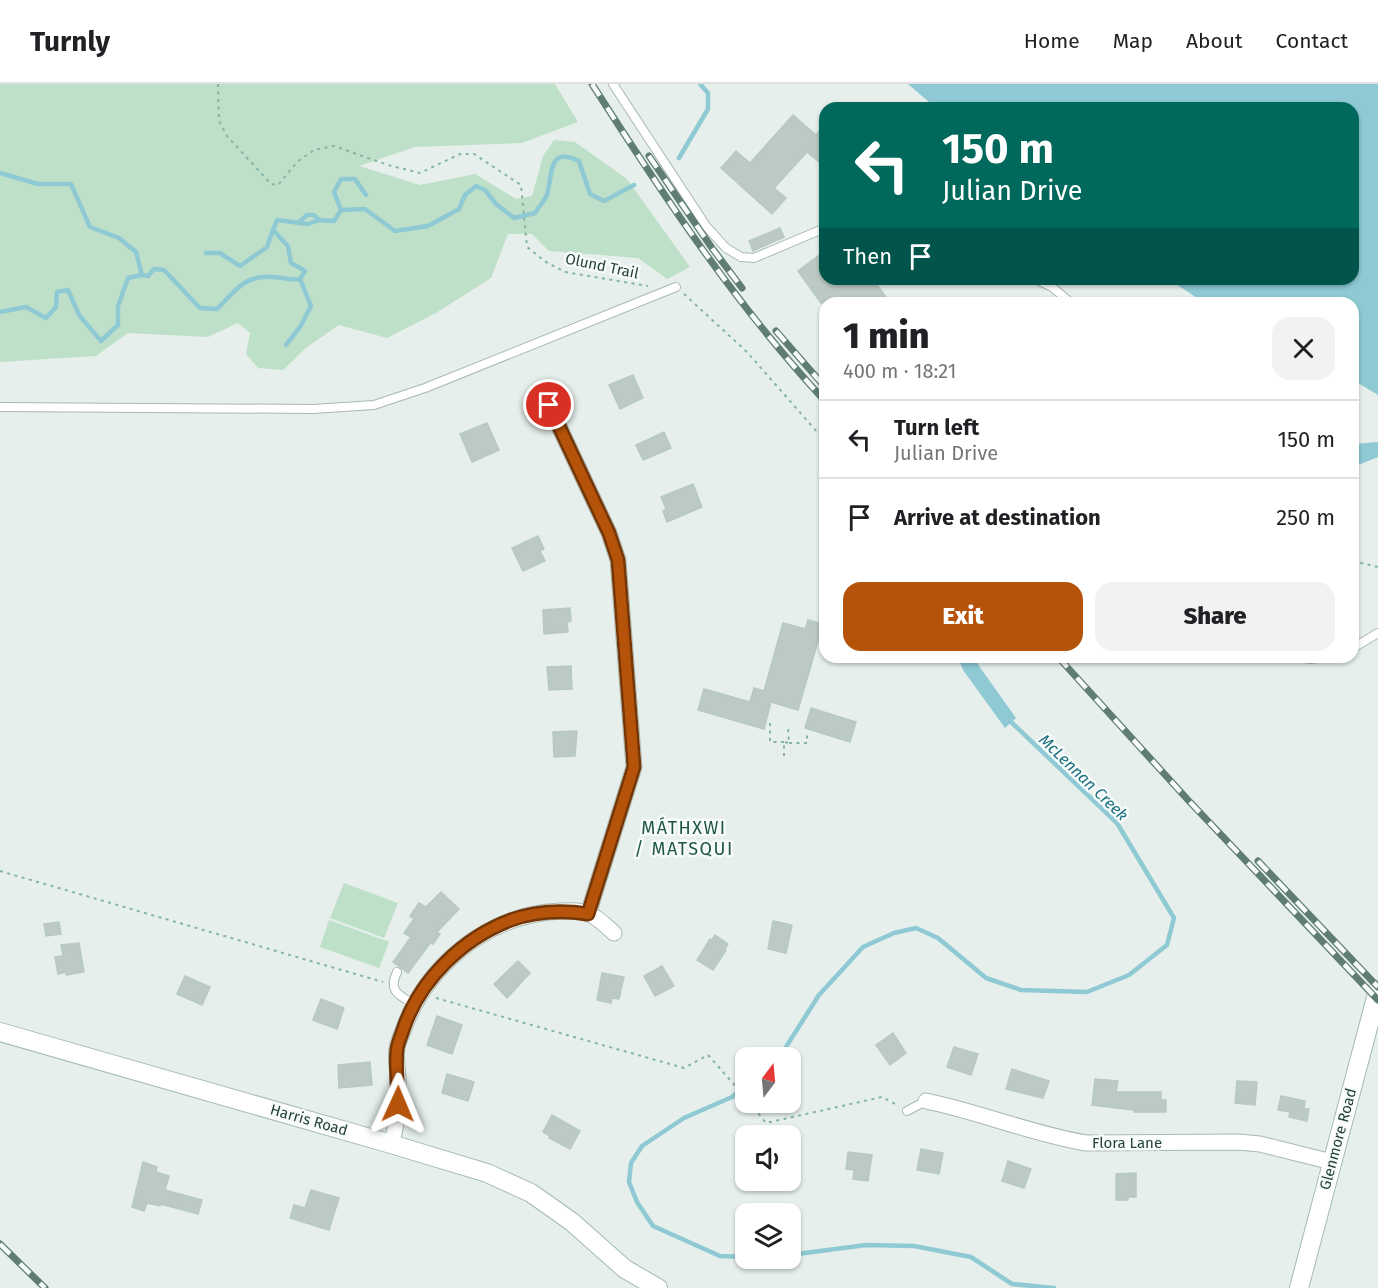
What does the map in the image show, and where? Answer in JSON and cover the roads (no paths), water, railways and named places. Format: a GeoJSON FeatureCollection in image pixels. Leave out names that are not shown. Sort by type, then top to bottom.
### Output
{"type":"FeatureCollection","features":[{"type":"Feature","properties":{"kind":"street"},"geometry":{"type":"LineString","coordinates":[[549,405],[609,533],[618,560],[634,767],[588,914]]}},
{"type":"Feature","properties":{"kind":"street"},"geometry":{"type":"LineString","coordinates":[[392,1143],[397,1126],[397,1049],[417,999],[432,976],[457,953],[510,920],[532,914],[563,910],[588,914],[614,933]]}},
{"type":"Feature","properties":{"kind":"street","name":"Glenmore Road"},"geometry":{"type":"LineString","coordinates":[[1299,1288],[1378,990]]}},
{"type":"Feature","properties":{"kind":"street","name":"Harris Road"},"geometry":{"type":"LineString","coordinates":[[0,1032],[392,1143],[487,1173],[531,1193],[572,1222],[625,1269],[658,1288]]}},
{"type":"Feature","properties":{"kind":"street","name":"Flora Lane"},"geometry":{"type":"LineString","coordinates":[[926,1101],[955,1107],[1064,1140],[1086,1143],[1238,1142],[1260,1144],[1332,1162]]}},
{"type":"Feature","properties":{"kind":"lane"},"geometry":{"type":"LineString","coordinates":[[613,84],[706,226],[726,248],[741,257],[754,258],[819,231]]}},
{"type":"Feature","properties":{"kind":"lane"},"geometry":{"type":"LineString","coordinates":[[1048,285],[1064,297]]}},
{"type":"Feature","properties":{"kind":"lane"},"geometry":{"type":"LineString","coordinates":[[0,407],[313,409],[374,405],[425,388],[676,287]]}},
{"type":"Feature","properties":{"kind":"lane"},"geometry":{"type":"LineString","coordinates":[[1359,644],[1378,633]]}},
{"type":"Feature","properties":{"kind":"lane"},"geometry":{"type":"LineString","coordinates":[[397,972],[392,986],[394,990],[402,997],[417,999]]}},
{"type":"Feature","properties":{"kind":"lane"},"geometry":{"type":"LineString","coordinates":[[907,1111],[926,1101]]}},
{"type":"Feature","properties":{"kind":"water"},"geometry":{"type":"Polygon","coordinates":[[[908,84],[1378,84],[1378,395],[1359,384],[1359,297],[1196,297],[1177,285],[1359,285],[1359,102],[929,102],[908,84]]]}},
{"type":"Feature","properties":{"kind":"water"},"geometry":{"type":"Polygon","coordinates":[[[1378,442],[1378,457],[1359,465],[1359,444],[1378,442]]]}},
{"type":"Feature","properties":{"kind":"water"},"geometry":{"type":"Polygon","coordinates":[[[960,663],[978,663],[1016,718],[1005,728],[960,663]]]}},
{"type":"Feature","properties":{"kind":"waterway"},"geometry":{"type":"LineString","coordinates":[[679,158],[708,109],[708,93],[700,84]]}},
{"type":"Feature","properties":{"kind":"waterway"},"geometry":{"type":"LineString","coordinates":[[0,312],[26,307],[46,318],[56,307],[57,292],[68,290],[79,315],[101,341],[118,325],[118,306],[128,278],[148,276],[154,269],[164,270],[200,308],[217,309],[235,290],[254,279],[262,277],[300,279],[305,271],[291,263],[288,246],[273,230],[277,220],[308,224],[319,220],[334,221],[341,210],[365,209],[395,231],[428,226],[459,209],[465,195],[476,186],[485,190],[496,204],[514,218],[535,213],[546,197],[553,166],[561,157],[579,161],[590,194],[604,201],[634,185]]}},
{"type":"Feature","properties":{"kind":"waterway"},"geometry":{"type":"LineString","coordinates":[[0,173],[38,184],[71,184],[90,227],[119,238],[136,252],[142,275]]}},
{"type":"Feature","properties":{"kind":"waterway"},"geometry":{"type":"LineString","coordinates":[[341,210],[334,192],[341,179],[355,179],[366,195]]}},
{"type":"Feature","properties":{"kind":"waterway"},"geometry":{"type":"LineString","coordinates":[[299,222],[307,215],[314,215],[319,220]]}},
{"type":"Feature","properties":{"kind":"waterway"},"geometry":{"type":"LineString","coordinates":[[206,253],[220,253],[240,266],[267,247],[273,230]]}},
{"type":"Feature","properties":{"kind":"waterway"},"geometry":{"type":"LineString","coordinates":[[286,345],[300,327],[311,306],[300,279]]}},
{"type":"Feature","properties":{"kind":"waterway","name":"McLennan Creek"},"geometry":{"type":"LineString","coordinates":[[786,1047],[819,995],[863,947],[894,933],[916,928],[938,938],[986,978],[1021,990],[1087,992],[1129,975],[1167,945],[1174,918],[1117,823],[1009,720]]}},
{"type":"Feature","properties":{"kind":"waterway","name":"McLennan Creek"},"geometry":{"type":"LineString","coordinates":[[735,1094],[684,1118],[642,1146],[631,1163],[629,1182],[637,1202],[653,1226],[720,1256],[735,1257]]}},
{"type":"Feature","properties":{"kind":"waterway","name":"McLennan Creek"},"geometry":{"type":"LineString","coordinates":[[801,1254],[866,1245],[914,1246],[971,1257],[1012,1284],[1054,1288]]}},
{"type":"Feature","properties":{"kind":"railway"},"geometry":{"type":"LineString","coordinates":[[592,84],[701,248],[761,326],[819,394]]}},
{"type":"Feature","properties":{"kind":"railway"},"geometry":{"type":"LineString","coordinates":[[649,156],[742,288]]}},
{"type":"Feature","properties":{"kind":"railway"},"geometry":{"type":"LineString","coordinates":[[776,331],[819,380]]}},
{"type":"Feature","properties":{"kind":"railway"},"geometry":{"type":"LineString","coordinates":[[1063,663],[1188,800],[1378,1000]]}},
{"type":"Feature","properties":{"kind":"railway"},"geometry":{"type":"LineString","coordinates":[[1258,861],[1378,987]]}},
{"type":"Feature","properties":{"kind":"railway"},"geometry":{"type":"LineString","coordinates":[[0,1244],[45,1288]]}},
{"type":"Feature","properties":{"kind":"district","name":"MÁTHXWI / MATSQUI"},"geometry":{"type":"Point","coordinates":[684,838]}}]}
